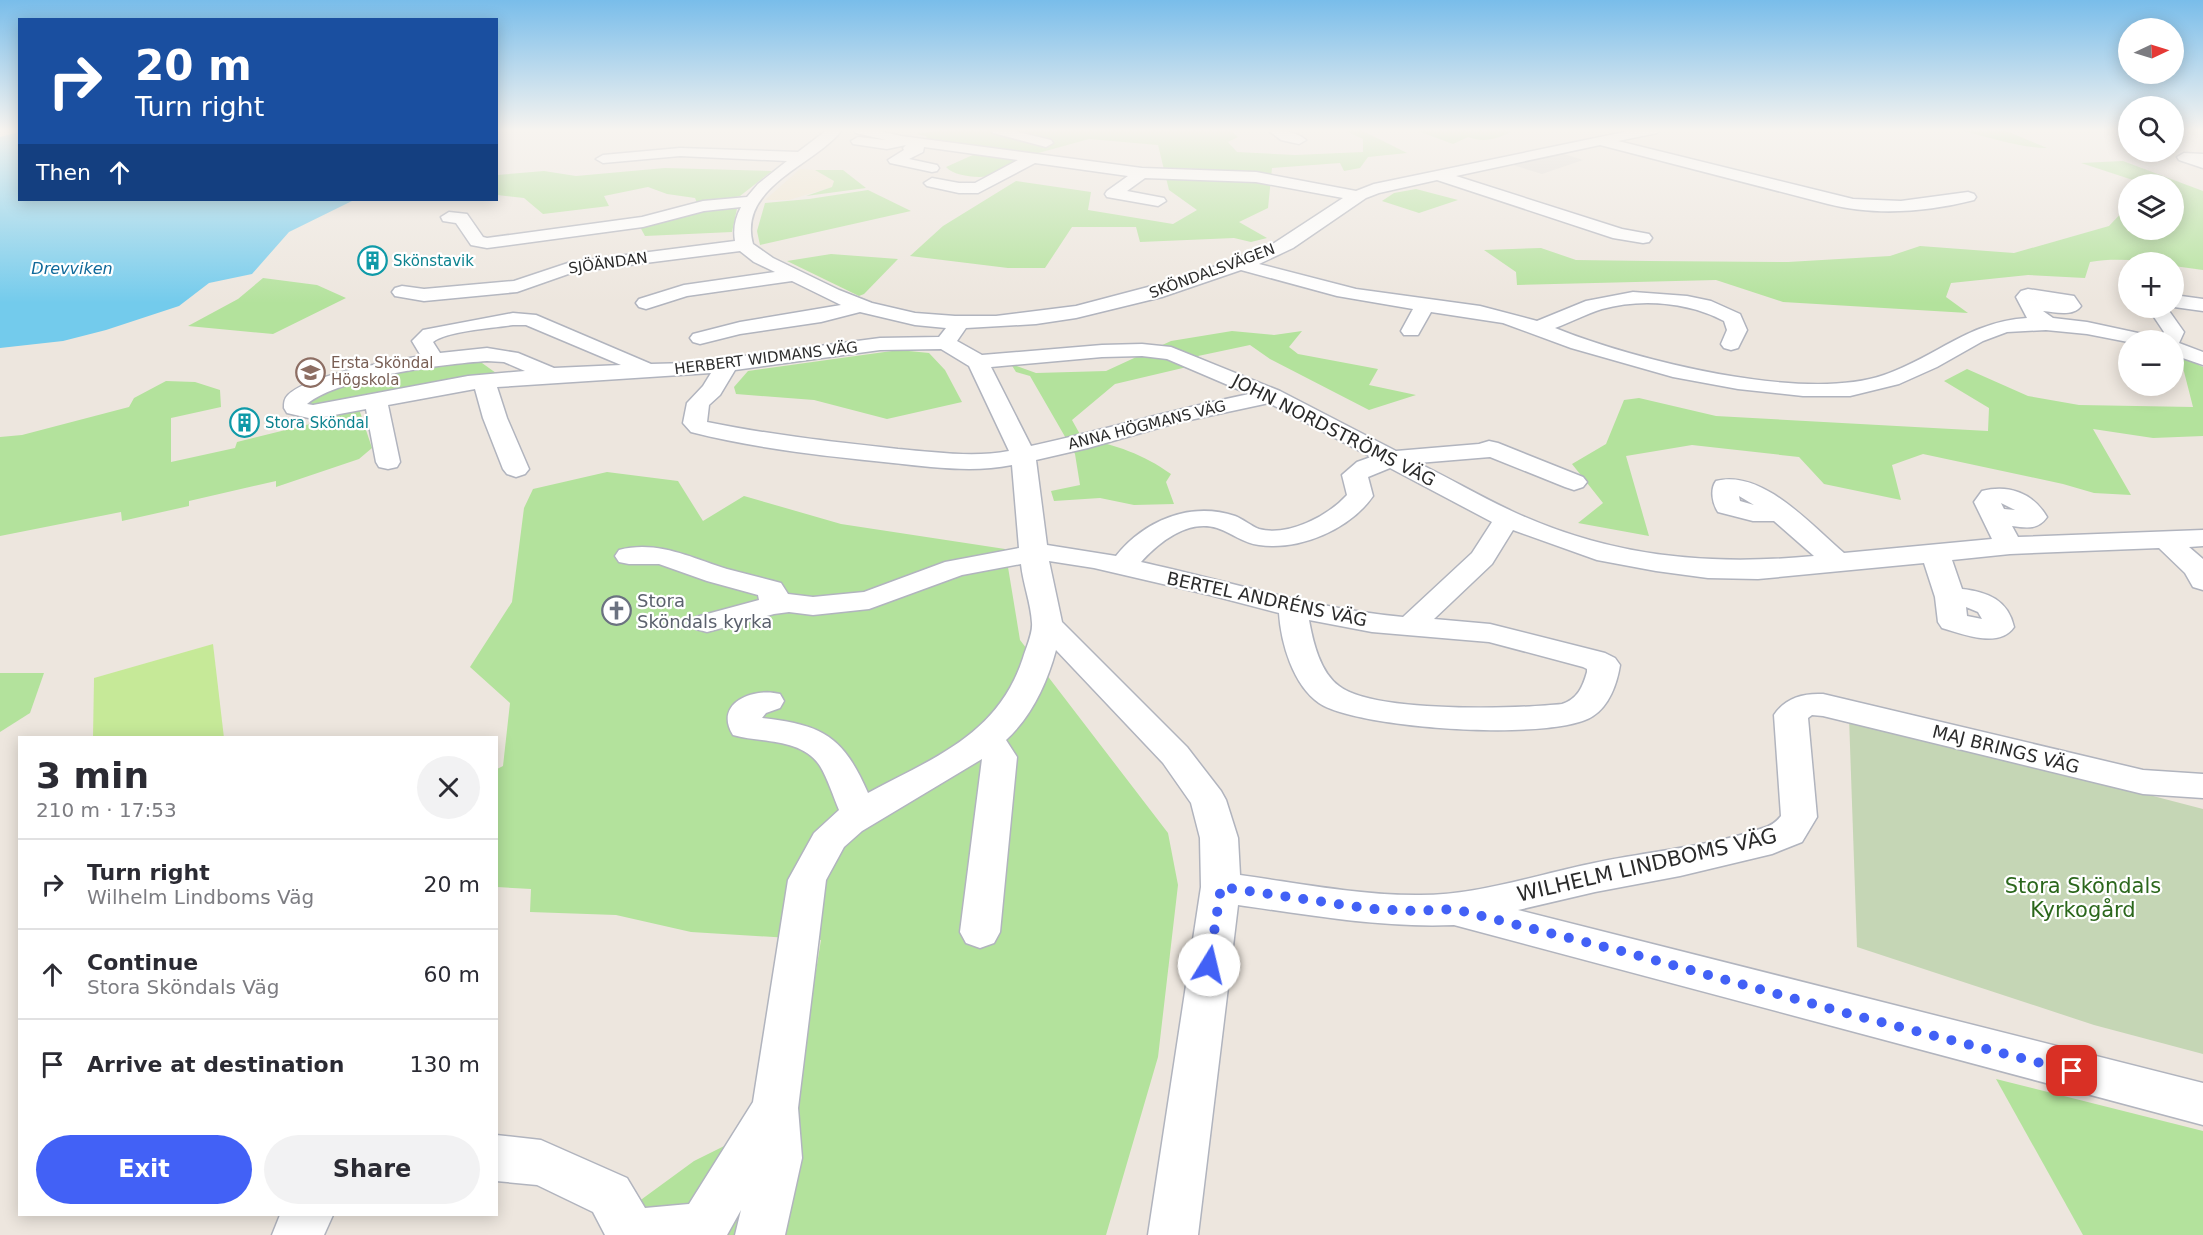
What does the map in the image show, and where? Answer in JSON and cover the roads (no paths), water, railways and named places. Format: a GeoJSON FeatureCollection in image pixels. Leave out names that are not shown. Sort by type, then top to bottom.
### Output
{"type":"FeatureCollection","features":[{"type":"Feature","properties":{"kind":"street"},"geometry":{"type":"LineString","coordinates":[[745,245],[742,225],[750,201],[766,188]]}},
{"type":"Feature","properties":{"kind":"street"},"geometry":{"type":"LineString","coordinates":[[958,188],[979,188]]}},
{"type":"Feature","properties":{"kind":"street"},"geometry":{"type":"LineString","coordinates":[[1122,188],[1113,194],[1158,201]]}},
{"type":"Feature","properties":{"kind":"street"},"geometry":{"type":"LineString","coordinates":[[1313,188],[1357,196]]}},
{"type":"Feature","properties":{"kind":"street","name":"SKÖNDALSVÄGEN"},"geometry":{"type":"LineString","coordinates":[[745,245],[753,253],[794,275],[861,306],[915,318],[961,321],[1035,318],[1081,312],[1140,298],[1240,264],[1292,241],[1357,196],[1378,188]]}},
{"type":"Feature","properties":{"kind":"street"},"geometry":{"type":"LineString","coordinates":[[1477,188],[1619,234],[1643,238]]}},
{"type":"Feature","properties":{"kind":"street"},"geometry":{"type":"LineString","coordinates":[[1782,188],[1834,201],[1870,207],[1910,206],[1968,197]]}},
{"type":"Feature","properties":{"kind":"street"},"geometry":{"type":"LineString","coordinates":[[448,217],[461,218],[477,241],[487,243],[643,222],[703,206],[750,201]]}},
{"type":"Feature","properties":{"kind":"street","name":"SJÖÄNDAN"},"geometry":{"type":"LineString","coordinates":[[402,292],[424,295],[517,286],[571,267],[745,245]]}},
{"type":"Feature","properties":{"kind":"street"},"geometry":{"type":"LineString","coordinates":[[1240,264],[1350,293],[1497,316],[1577,344],[1703,376],[1792,389],[1838,390],[1864,387],[1908,374],[1989,331],[2021,325],[2082,328],[2118,335]]}},
{"type":"Feature","properties":{"kind":"street"},"geometry":{"type":"LineString","coordinates":[[646,303],[684,291],[794,275]]}},
{"type":"Feature","properties":{"kind":"street"},"geometry":{"type":"LineString","coordinates":[[2184,295],[2203,305]]}},
{"type":"Feature","properties":{"kind":"street"},"geometry":{"type":"LineString","coordinates":[[1536,328],[1603,302],[1648,298],[1674,300],[1704,305],[1733,318],[1737,330],[1731,344]]}},
{"type":"Feature","properties":{"kind":"street"},"geometry":{"type":"LineString","coordinates":[[2029,304],[2037,318],[2050,325]]}},
{"type":"Feature","properties":{"kind":"street"},"geometry":{"type":"LineString","coordinates":[[1411,331],[1425,305]]}},
{"type":"Feature","properties":{"kind":"street","name":"SKÖNDALSVÄGEN"},"geometry":{"type":"LineString","coordinates":[[700,338],[723,331],[839,313],[861,306]]}},
{"type":"Feature","properties":{"kind":"street"},"geometry":{"type":"LineString","coordinates":[[434,360],[422,342],[430,334],[492,322],[530,319],[653,370]]}},
{"type":"Feature","properties":{"kind":"street"},"geometry":{"type":"LineString","coordinates":[[760,1235],[778,1158],[775,1108],[807,880],[834,833],[859,815],[940,770],[999,729],[1024,695],[1039,659],[1048,625],[1037,581],[1036,553],[1023,455],[978,362],[945,343],[961,321]]}},
{"type":"Feature","properties":{"kind":"street","name":"HERBERT WIDMANS VÄG"},"geometry":{"type":"LineString","coordinates":[[551,375],[504,355],[480,354],[434,360],[309,391],[296,400],[296,408],[313,412],[444,386],[484,381],[551,375],[726,366],[879,344],[945,343]]}},
{"type":"Feature","properties":{"kind":"street"},"geometry":{"type":"LineString","coordinates":[[2184,344],[2203,359]]}},
{"type":"Feature","properties":{"kind":"street","name":"JOHN NORDSTRÖMS VÄG"},"geometry":{"type":"LineString","coordinates":[[978,362],[1102,351],[1142,350],[1171,353],[1272,396],[1507,519],[1597,552],[1656,563],[1708,569],[1758,570],[2010,546],[2203,538]]}},
{"type":"Feature","properties":{"kind":"street","name":"ANNA HÖGMANS VÄG"},"geometry":{"type":"LineString","coordinates":[[726,366],[712,390],[698,403],[694,423],[699,428],[769,442],[965,462],[1000,460],[1079,443],[1172,417],[1272,396]]}},
{"type":"Feature","properties":{"kind":"street"},"geometry":{"type":"LineString","coordinates":[[484,381],[495,418],[516,469]]}},
{"type":"Feature","properties":{"kind":"street"},"geometry":{"type":"LineString","coordinates":[[376,400],[389,452],[388,462]]}},
{"type":"Feature","properties":{"kind":"street"},"geometry":{"type":"LineString","coordinates":[[1123,566],[1132,552],[1149,538],[1170,526],[1194,519],[1225,522],[1256,537],[1269,538],[1285,537],[1316,527],[1354,505],[1360,496],[1355,474],[1360,470],[1393,459],[1485,451],[1490,448],[1574,482]]}},
{"type":"Feature","properties":{"kind":"street"},"geometry":{"type":"LineString","coordinates":[[1779,511],[1837,562]]}},
{"type":"Feature","properties":{"kind":"street"},"geometry":{"type":"LineString","coordinates":[[1995,516],[2010,546]]}},
{"type":"Feature","properties":{"kind":"street"},"geometry":{"type":"LineString","coordinates":[[1411,625],[1482,558],[1507,519]]}},
{"type":"Feature","properties":{"kind":"street"},"geometry":{"type":"LineString","coordinates":[[2165,539],[2201,573]]}},
{"type":"Feature","properties":{"kind":"street"},"geometry":{"type":"LineString","coordinates":[[1935,552],[1950,597]]}},
{"type":"Feature","properties":{"kind":"street","name":"BERTEL ANDRÉNS VÄG"},"geometry":{"type":"LineString","coordinates":[[707,623],[772,605],[789,603],[813,606],[869,600],[955,568],[1036,553],[1071,556],[1123,566],[1215,586],[1293,608],[1372,623],[1490,633],[1594,660],[1604,665],[1602,680],[1591,700],[1580,710],[1564,715],[1541,717],[1442,716],[1374,710],[1341,701],[1326,692],[1318,682],[1294,628],[1293,608]]}},
{"type":"Feature","properties":{"kind":"street"},"geometry":{"type":"LineString","coordinates":[[629,556],[662,556],[717,575],[771,589],[774,597],[772,605]]}},
{"type":"Feature","properties":{"kind":"street"},"geometry":{"type":"LineString","coordinates":[[1048,625],[1084,659],[1175,755],[1208,800],[1219,838],[1221,887],[1173,1235]]}},
{"type":"Feature","properties":{"kind":"street"},"geometry":{"type":"LineString","coordinates":[[768,701],[754,705],[744,712],[745,727],[780,731],[809,739],[832,757],[859,815]]}},
{"type":"Feature","properties":{"kind":"street","name":"WILHELM LINDBOMS VÄG"},"geometry":{"type":"LineString","coordinates":[[1221,887],[1372,909],[1416,911],[1454,909],[1594,877],[1690,860],[1772,840],[1789,832],[1799,817],[1791,715],[1800,706],[1809,704]]}},
{"type":"Feature","properties":{"kind":"street","name":"MAJ BRINGS VÄG"},"geometry":{"type":"LineString","coordinates":[[1809,704],[1823,705],[2143,782],[2203,786]]}},
{"type":"Feature","properties":{"kind":"street"},"geometry":{"type":"LineString","coordinates":[[980,932],[1000,756],[988,738]]}},
{"type":"Feature","properties":{"kind":"street"},"geometry":{"type":"LineString","coordinates":[[1454,909],[1625,952],[1857,1016],[2203,1104]]}},
{"type":"Feature","properties":{"kind":"street"},"geometry":{"type":"LineString","coordinates":[[498,1158],[541,1163],[610,1195],[632,1234],[681,1231],[705,1224],[775,1108]]}},
{"type":"Feature","properties":{"kind":"street"},"geometry":{"type":"LineString","coordinates":[[297,1235],[307,1216]]}},
{"type":"Feature","properties":{"kind":"water","name":"Drevviken"},"geometry":{"type":"Polygon","coordinates":[[[0,188],[18,188],[18,201],[352,201],[289,232],[252,274],[209,283],[179,306],[106,330],[63,341],[0,348],[0,188]]]}},
{"type":"Feature","properties":{"kind":"place","name":"Skönstavik"},"geometry":{"type":"Point","coordinates":[372,261]}},
{"type":"Feature","properties":{"kind":"place","name":"Ersta Sköndal Högskola"},"geometry":{"type":"Point","coordinates":[310,372]}},
{"type":"Feature","properties":{"kind":"place","name":"Stora Sköndal"},"geometry":{"type":"Point","coordinates":[244,423]}},
{"type":"Feature","properties":{"kind":"place","name":"Stora Sköndals kyrka"},"geometry":{"type":"Point","coordinates":[616,610]}},
{"type":"Feature","properties":{"kind":"park label","name":"Stora Sköndals Kyrkogård"},"geometry":{"type":"Point","coordinates":[2083,898]}}]}
